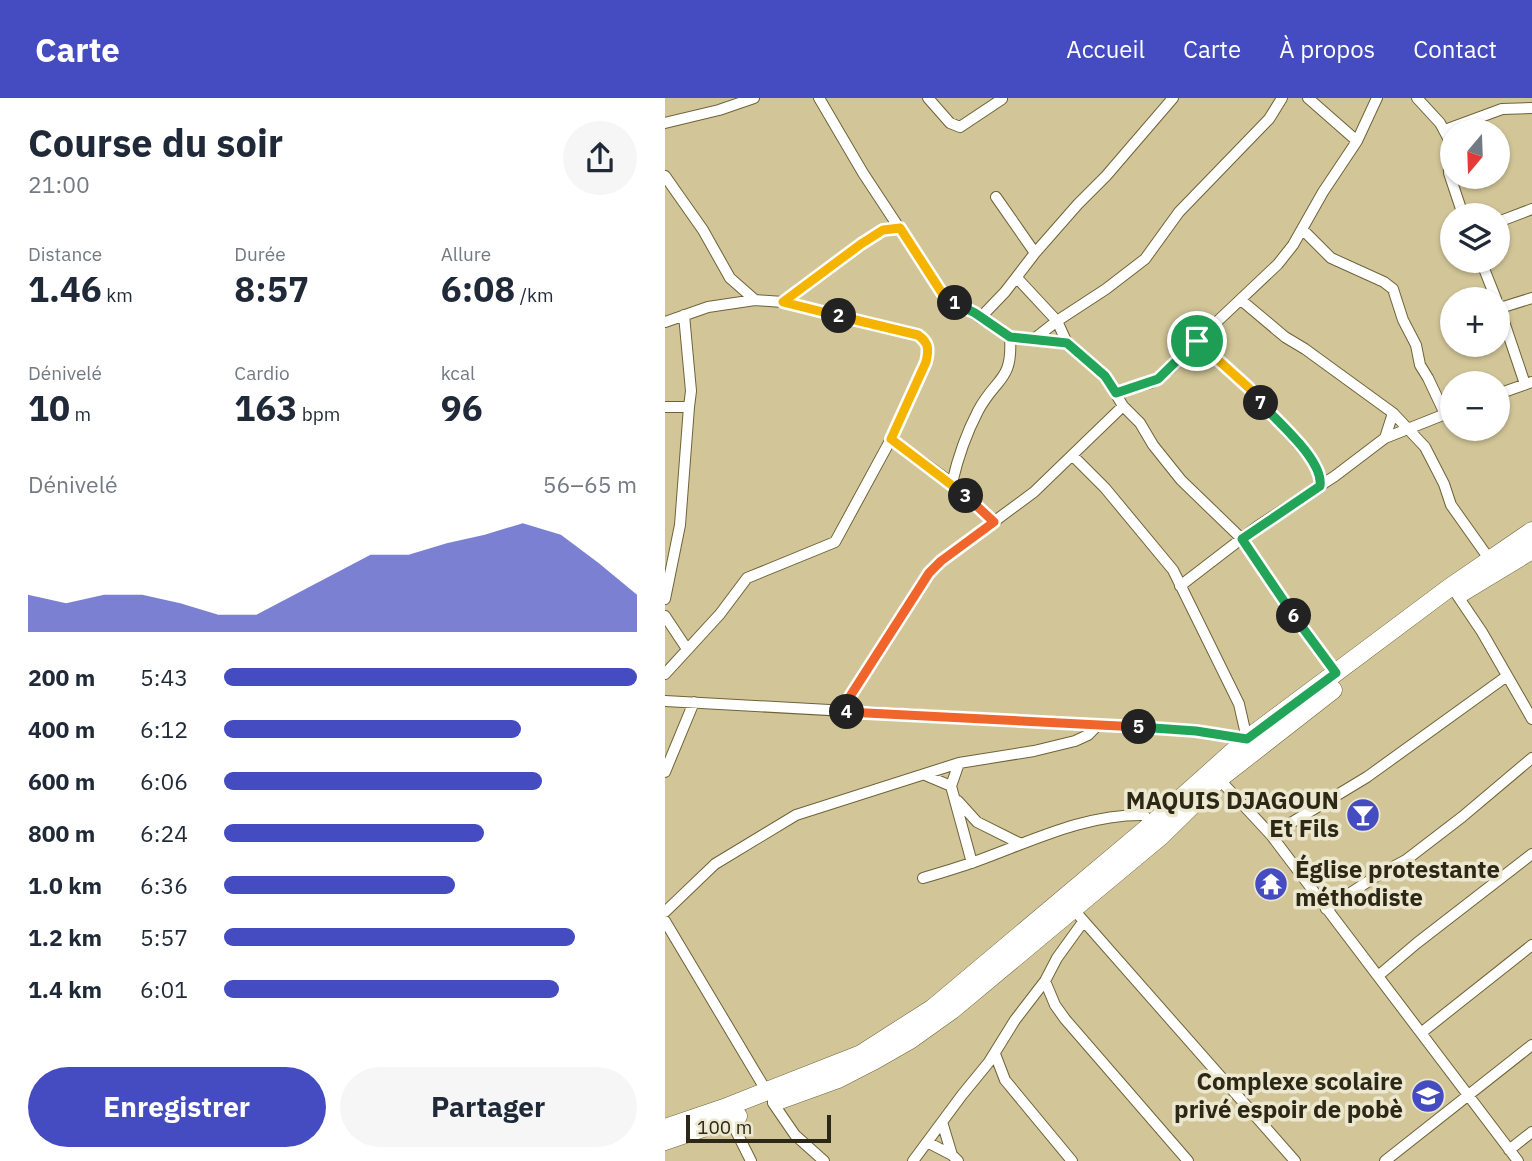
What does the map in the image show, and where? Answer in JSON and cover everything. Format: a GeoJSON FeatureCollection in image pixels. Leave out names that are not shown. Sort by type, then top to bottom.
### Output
{"type":"FeatureCollection","features":[{"type":"Feature","properties":{"kind":"main road"},"geometry":{"type":"LineString","coordinates":[[665,1141],[730,1119],[770,1097],[861,1055],[933,1008],[1153,824],[1247,739],[1449,588],[1532,531]]}},
{"type":"Feature","properties":{"kind":"main road"},"geometry":{"type":"LineString","coordinates":[[665,1128],[838,1079],[910,1040],[1079,916],[1219,779],[1457,595],[1532,550]]}},
{"type":"Feature","properties":{"kind":"street"},"geometry":{"type":"LineString","coordinates":[[665,123],[754,98]]}},
{"type":"Feature","properties":{"kind":"street"},"geometry":{"type":"LineString","coordinates":[[819,98],[863,173],[942,293],[1010,337],[1067,343]]}},
{"type":"Feature","properties":{"kind":"street"},"geometry":{"type":"LineString","coordinates":[[928,98],[950,123],[960,127],[1002,99]]}},
{"type":"Feature","properties":{"kind":"street"},"geometry":{"type":"LineString","coordinates":[[980,318],[1173,98]]}},
{"type":"Feature","properties":{"kind":"street"},"geometry":{"type":"LineString","coordinates":[[1034,339],[1145,259],[1179,212],[1269,119],[1282,98]]}},
{"type":"Feature","properties":{"kind":"street"},"geometry":{"type":"LineString","coordinates":[[1308,98],[1357,141]]}},
{"type":"Feature","properties":{"kind":"street"},"geometry":{"type":"LineString","coordinates":[[1116,393],[1158,379],[1278,264],[1293,245],[1323,192],[1357,141],[1377,98]]}},
{"type":"Feature","properties":{"kind":"street"},"geometry":{"type":"LineString","coordinates":[[1417,98],[1440,124]]}},
{"type":"Feature","properties":{"kind":"street"},"geometry":{"type":"LineString","coordinates":[[1475,119],[1502,109],[1532,108]]}},
{"type":"Feature","properties":{"kind":"street"},"geometry":{"type":"LineString","coordinates":[[665,176],[703,230],[730,278],[755,300]]}},
{"type":"Feature","properties":{"kind":"street"},"geometry":{"type":"LineString","coordinates":[[996,197],[1035,253]]}},
{"type":"Feature","properties":{"kind":"street"},"geometry":{"type":"LineString","coordinates":[[1510,217],[1532,209]]}},
{"type":"Feature","properties":{"kind":"street"},"geometry":{"type":"LineString","coordinates":[[783,302],[883,230],[900,228]]}},
{"type":"Feature","properties":{"kind":"street"},"geometry":{"type":"LineString","coordinates":[[1302,229],[1331,258],[1394,289],[1403,320],[1416,345],[1420,365],[1440,397]]}},
{"type":"Feature","properties":{"kind":"street"},"geometry":{"type":"LineString","coordinates":[[1017,278],[1057,321],[1067,343],[1105,376],[1123,406],[1140,423],[1153,445],[1181,480],[1242,539],[1336,673]]}},
{"type":"Feature","properties":{"kind":"street"},"geometry":{"type":"LineString","coordinates":[[1510,302],[1532,298]]}},
{"type":"Feature","properties":{"kind":"street"},"geometry":{"type":"LineString","coordinates":[[665,322],[708,306],[755,300],[783,302],[918,335],[926,341],[929,350],[891,439],[835,542],[747,578],[720,614],[665,674]]}},
{"type":"Feature","properties":{"kind":"street"},"geometry":{"type":"LineString","coordinates":[[1241,300],[1285,337],[1393,413],[1408,428],[1425,447],[1444,484],[1451,505],[1490,561]]}},
{"type":"Feature","properties":{"kind":"street"},"geometry":{"type":"LineString","coordinates":[[665,599],[680,525],[691,391],[684,315]]}},
{"type":"Feature","properties":{"kind":"street"},"geometry":{"type":"LineString","coordinates":[[1510,336],[1528,383],[1510,390]]}},
{"type":"Feature","properties":{"kind":"street"},"geometry":{"type":"LineString","coordinates":[[952,483],[960,449],[980,407],[1011,362],[1010,337]]}},
{"type":"Feature","properties":{"kind":"street"},"geometry":{"type":"LineString","coordinates":[[1197,341],[1249,388],[1301,447],[1316,465],[1320,486]]}},
{"type":"Feature","properties":{"kind":"street"},"geometry":{"type":"LineString","coordinates":[[840,712],[929,573],[941,561],[1034,492],[1123,406]]}},
{"type":"Feature","properties":{"kind":"street"},"geometry":{"type":"LineString","coordinates":[[665,407],[689,407]]}},
{"type":"Feature","properties":{"kind":"street"},"geometry":{"type":"LineString","coordinates":[[1385,438],[1393,413]]}},
{"type":"Feature","properties":{"kind":"street"},"geometry":{"type":"LineString","coordinates":[[1180,586],[1385,438],[1440,416]]}},
{"type":"Feature","properties":{"kind":"street"},"geometry":{"type":"LineString","coordinates":[[891,439],[952,483],[994,522]]}},
{"type":"Feature","properties":{"kind":"street"},"geometry":{"type":"LineString","coordinates":[[665,701],[1196,731],[1247,739],[1239,704],[1173,570],[1105,488],[1073,456]]}},
{"type":"Feature","properties":{"kind":"street"},"geometry":{"type":"LineString","coordinates":[[1457,595],[1482,632],[1532,719]]}},
{"type":"Feature","properties":{"kind":"street"},"geometry":{"type":"LineString","coordinates":[[665,616],[687,649]]}},
{"type":"Feature","properties":{"kind":"street"},"geometry":{"type":"LineString","coordinates":[[1271,835],[1367,777],[1507,676]]}},
{"type":"Feature","properties":{"kind":"street"},"geometry":{"type":"LineString","coordinates":[[665,772],[694,702]]}},
{"type":"Feature","properties":{"kind":"street"},"geometry":{"type":"LineString","coordinates":[[665,912],[715,864],[796,815],[959,763],[1034,751],[1075,741],[1088,735],[1098,725]]}},
{"type":"Feature","properties":{"kind":"street"},"geometry":{"type":"LineString","coordinates":[[1326,909],[1406,860],[1532,758]]}},
{"type":"Feature","properties":{"kind":"street"},"geometry":{"type":"LineString","coordinates":[[959,763],[951,786],[972,863]]}},
{"type":"Feature","properties":{"kind":"street"},"geometry":{"type":"LineString","coordinates":[[925,775],[951,786]]}},
{"type":"Feature","properties":{"kind":"street"},"geometry":{"type":"LineString","coordinates":[[1219,779],[1271,835],[1466,1096],[1518,1161]]}},
{"type":"Feature","properties":{"kind":"street"},"geometry":{"type":"LineString","coordinates":[[956,799],[977,822],[1021,844]]}},
{"type":"Feature","properties":{"kind":"street"},"geometry":{"type":"LineString","coordinates":[[923,878],[1090,820],[1144,815],[1153,824]]}},
{"type":"Feature","properties":{"kind":"street"},"geometry":{"type":"LineString","coordinates":[[1378,976],[1532,854]]}},
{"type":"Feature","properties":{"kind":"street"},"geometry":{"type":"LineString","coordinates":[[913,1161],[982,1072],[1015,1020],[1045,981],[1079,916],[1295,1161]]}},
{"type":"Feature","properties":{"kind":"street"},"geometry":{"type":"LineString","coordinates":[[665,921],[795,1135],[824,1161]]}},
{"type":"Feature","properties":{"kind":"street"},"geometry":{"type":"LineString","coordinates":[[1421,1033],[1532,946]]}},
{"type":"Feature","properties":{"kind":"street"},"geometry":{"type":"LineString","coordinates":[[1045,981],[1055,1005],[1065,1019],[1188,1161]]}},
{"type":"Feature","properties":{"kind":"street"},"geometry":{"type":"LineString","coordinates":[[1385,1161],[1532,1045]]}},
{"type":"Feature","properties":{"kind":"street"},"geometry":{"type":"LineString","coordinates":[[995,1054],[1005,1080],[1072,1161]]}},
{"type":"Feature","properties":{"kind":"street"},"geometry":{"type":"LineString","coordinates":[[982,1072],[1005,1080]]}},
{"type":"Feature","properties":{"kind":"street"},"geometry":{"type":"LineString","coordinates":[[730,1119],[751,1161]]}},
{"type":"Feature","properties":{"kind":"street"},"geometry":{"type":"LineString","coordinates":[[942,1122],[955,1158]]}},
{"type":"Feature","properties":{"kind":"street"},"geometry":{"type":"LineString","coordinates":[[1509,1150],[1532,1132]]}},
{"type":"Feature","properties":{"kind":"street"},"geometry":{"type":"LineString","coordinates":[[927,1142],[955,1158]]}},
{"type":"Feature","properties":{"kind":"place","name":"MAQUIS DJAGOUN Et Fils"},"geometry":{"type":"Point","coordinates":[1363,815]}},
{"type":"Feature","properties":{"kind":"place","name":"Église protestante méthodiste"},"geometry":{"type":"Point","coordinates":[1271,884]}},
{"type":"Feature","properties":{"kind":"place","name":"Complexe scolaire privé espoir de pobè"},"geometry":{"type":"Point","coordinates":[1428,1096]}},
{"type":"Feature","properties":{"kind":"route"},"geometry":{"type":"LineString","coordinates":[[900,228],[942,293],[953,302],[975,313],[1010,337],[1067,343],[1105,376],[1116,393],[1158,379],[1197,341],[1249,388],[1316,465],[1320,486],[1242,539],[1336,673],[1247,739],[1153,728],[840,712],[929,573],[994,522],[952,483],[891,439],[926,362],[929,350],[926,341],[918,335],[783,302],[883,230],[900,228]]}}]}
